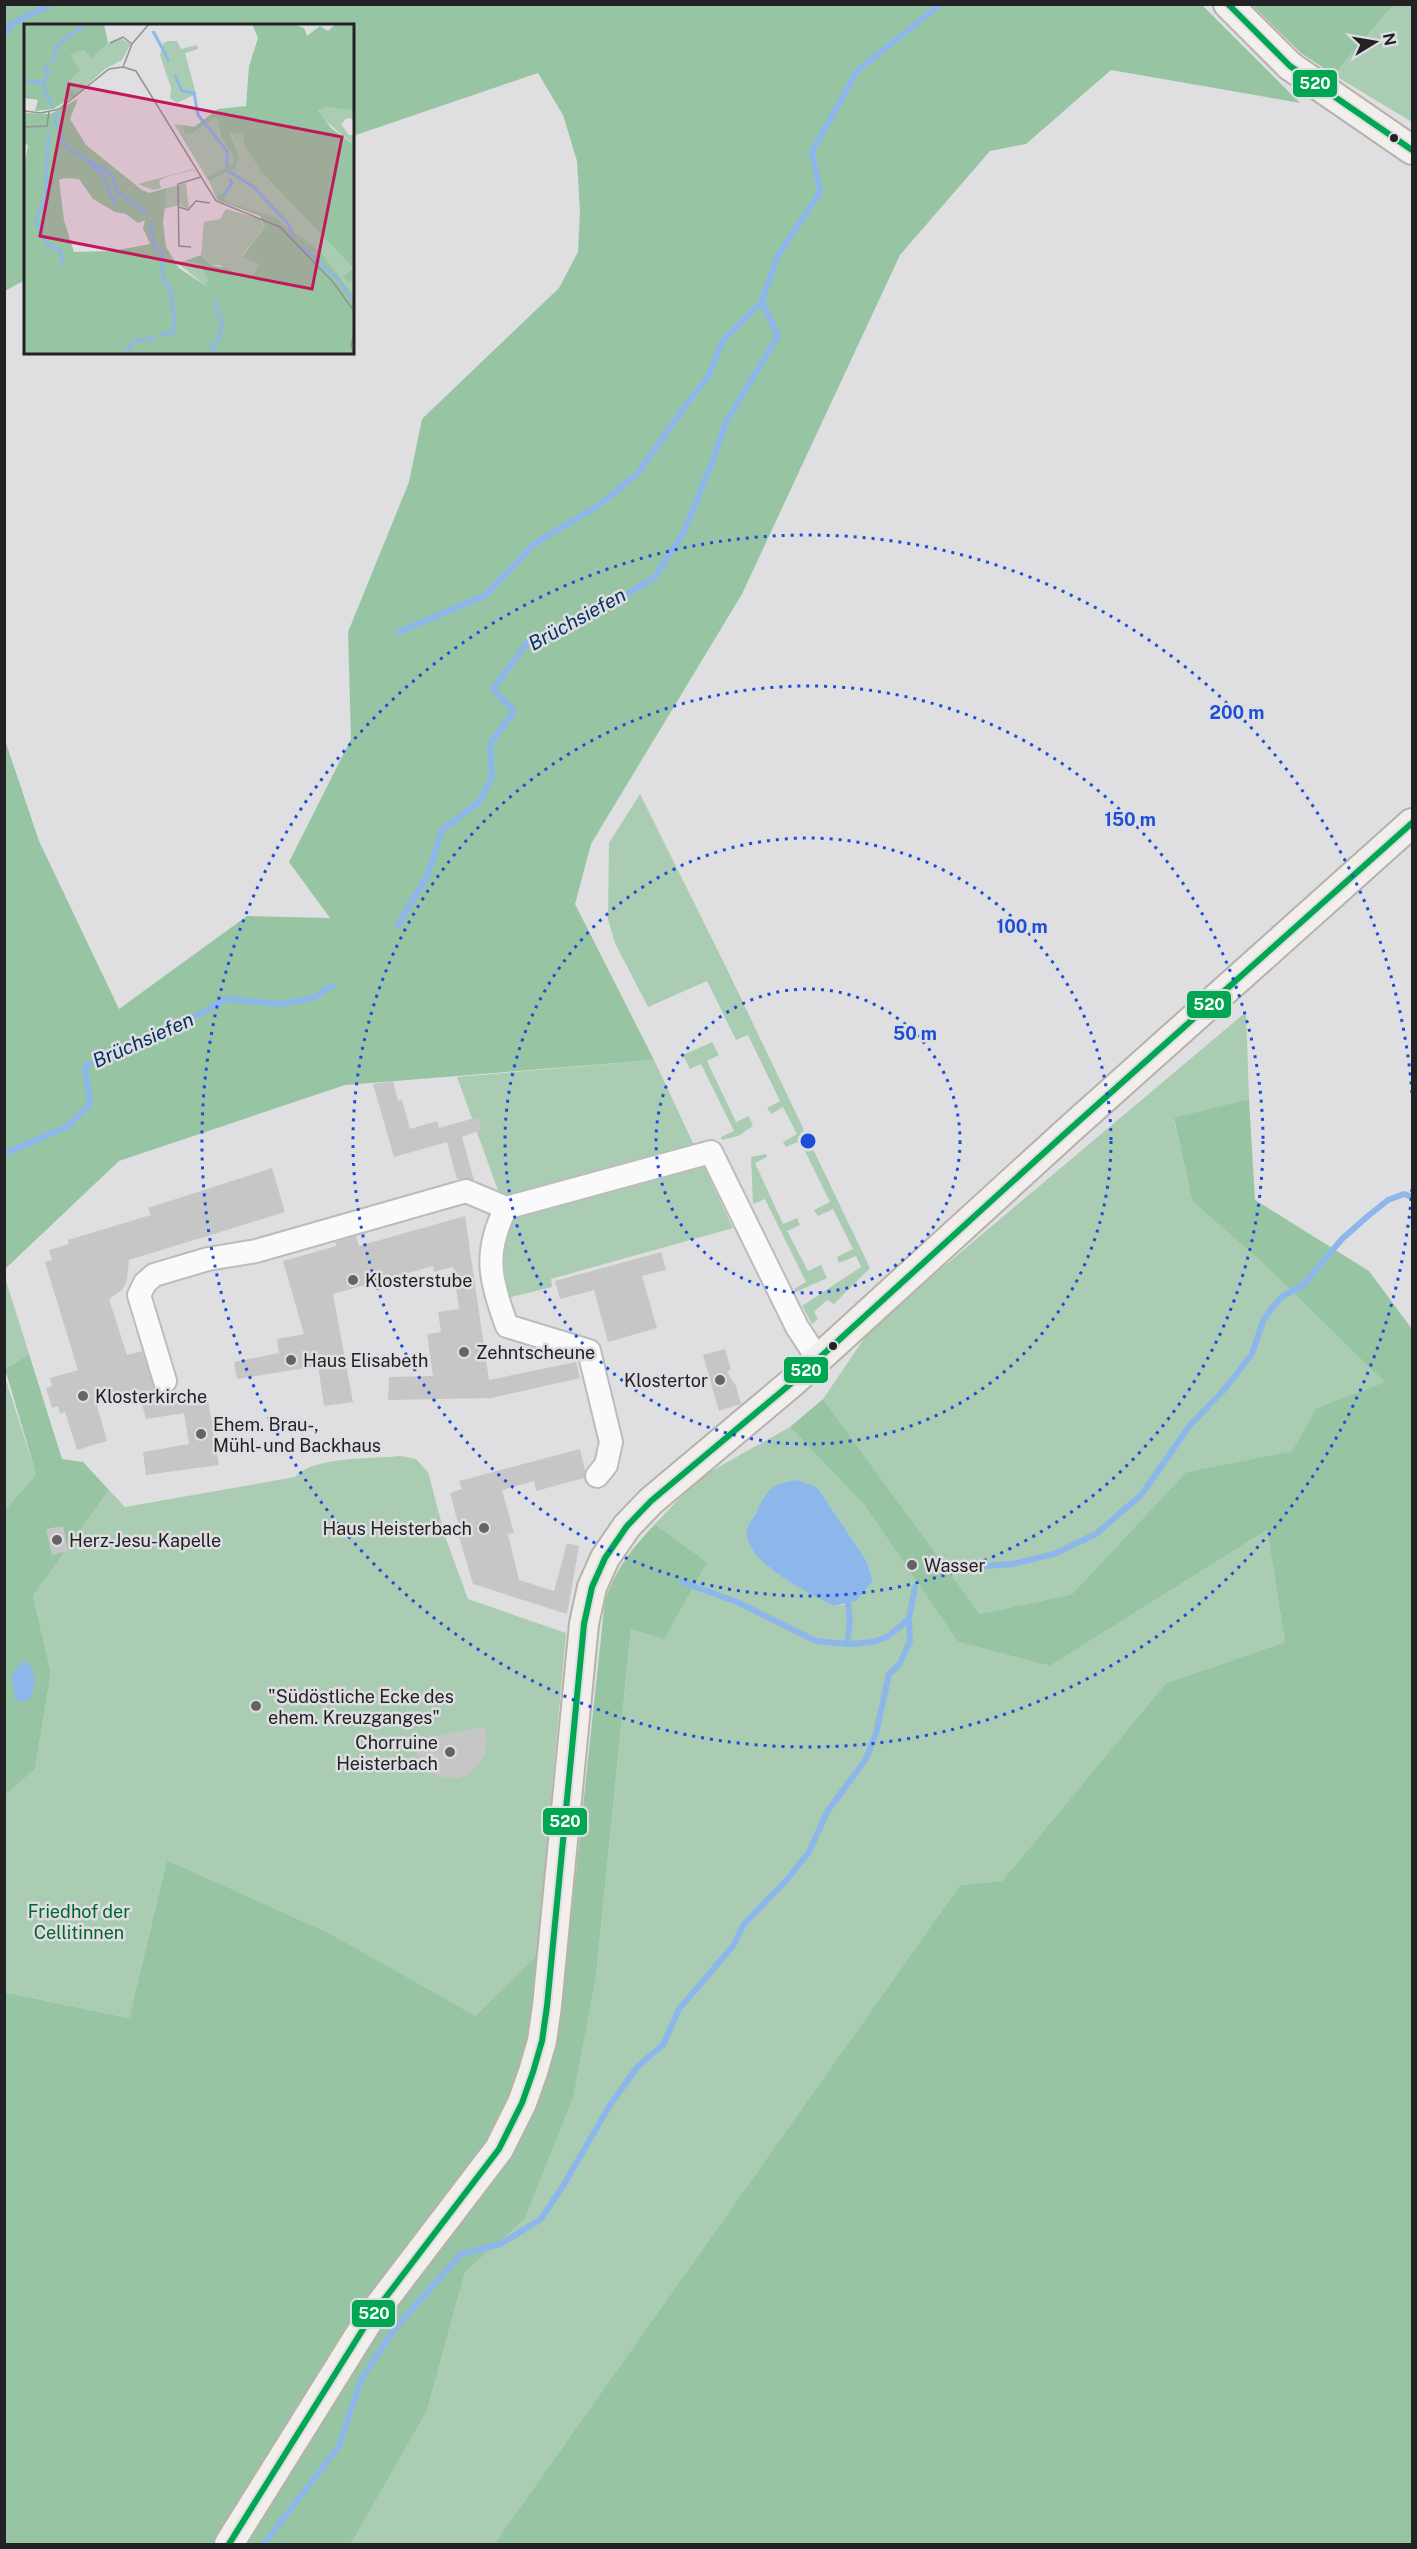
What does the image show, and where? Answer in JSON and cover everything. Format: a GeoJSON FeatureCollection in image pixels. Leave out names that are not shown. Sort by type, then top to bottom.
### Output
{"type":"FeatureCollection","features":[{"type":"Feature","properties":{"kind":"main road"},"geometry":{"type":"LineString","coordinates":[[1228,4],[1290,66],[1413,150]]}},
{"type":"Feature","properties":{"kind":"main road"},"geometry":{"type":"LineString","coordinates":[[229,2544],[370,2318],[499,2149],[522,2103],[542,2041],[584,1624],[592,1587],[604,1558],[627,1526],[651,1501],[794,1381],[1060,1137],[1413,823]]}},
{"type":"Feature","properties":{"kind":"lane"},"geometry":{"type":"LineString","coordinates":[[165,1381],[139,1295],[145,1283],[154,1275],[208,1258],[256,1251],[466,1191],[506,1208],[711,1152],[797,1327],[818,1359]]}},
{"type":"Feature","properties":{"kind":"lane"},"geometry":{"type":"LineString","coordinates":[[506,1208],[494,1231],[491,1277],[494,1291],[507,1326],[589,1351],[611,1442],[606,1466],[597,1476]]}},
{"type":"Feature","properties":{"kind":"green space"},"geometry":{"type":"Polygon","coordinates":[[[5,5],[1202,5],[1300,103],[1111,70],[1026,144],[990,151],[900,255],[742,594],[591,844],[575,904],[654,1060],[345,1085],[119,1161],[5,1269],[4,737],[39,841],[119,1009],[247,916],[330,918],[289,862],[351,739],[348,632],[409,482],[422,419],[559,288],[578,252],[580,211],[577,161],[563,115],[538,73],[354,136],[354,24],[24,24],[24,281],[5,291],[5,5]]]}},
{"type":"Feature","properties":{"kind":"green space"},"geometry":{"type":"Polygon","coordinates":[[[1252,5],[1393,5],[1334,75],[1301,53],[1252,5]]]}},
{"type":"Feature","properties":{"kind":"green space"},"geometry":{"type":"Polygon","coordinates":[[[1393,5],[1412,5],[1412,122],[1334,75],[1393,5]]]}},
{"type":"Feature","properties":{"kind":"green space"},"geometry":{"type":"Polygon","coordinates":[[[640,794],[726,967],[870,1268],[834,1304],[827,1300],[814,1312],[818,1319],[812,1324],[802,1306],[861,1267],[856,1256],[839,1263],[837,1257],[853,1249],[833,1209],[818,1216],[814,1210],[830,1202],[800,1141],[786,1147],[783,1142],[797,1134],[783,1107],[771,1114],[767,1108],[780,1101],[748,1035],[736,1040],[707,981],[648,1007],[615,943],[608,919],[609,843],[640,794]]]}},
{"type":"Feature","properties":{"kind":"green space"},"geometry":{"type":"Polygon","coordinates":[[[1246,1012],[1249,1099],[1174,1119],[1192,1201],[1268,1268],[1386,1382],[1316,1408],[1292,1451],[1186,1472],[1072,1594],[980,1614],[823,1399],[872,1327],[1246,1012]]]}},
{"type":"Feature","properties":{"kind":"green space"},"geometry":{"type":"Polygon","coordinates":[[[712,1042],[719,1055],[707,1061],[736,1122],[749,1116],[753,1126],[738,1136],[722,1140],[721,1137],[734,1131],[701,1064],[690,1069],[683,1055],[712,1042]]]}},
{"type":"Feature","properties":{"kind":"green space"},"geometry":{"type":"Polygon","coordinates":[[[654,1060],[733,1228],[551,1279],[552,1287],[507,1298],[503,1275],[503,1252],[516,1195],[499,1193],[457,1077],[654,1060]]]}},
{"type":"Feature","properties":{"kind":"green space"},"geometry":{"type":"Polygon","coordinates":[[[1249,1099],[1255,1200],[1369,1271],[1412,1329],[1412,2544],[494,2544],[960,1885],[1002,1881],[1166,1683],[1285,1642],[1267,1530],[1050,1666],[958,1642],[865,1506],[790,1427],[823,1399],[980,1614],[1072,1594],[1186,1472],[1292,1451],[1316,1408],[1385,1382],[1268,1268],[1192,1201],[1174,1118],[1249,1099]]]}},
{"type":"Feature","properties":{"kind":"green space"},"geometry":{"type":"Polygon","coordinates":[[[766,1154],[767,1157],[755,1163],[783,1224],[797,1218],[800,1225],[787,1231],[808,1271],[821,1265],[827,1278],[796,1292],[794,1289],[806,1282],[765,1199],[753,1204],[751,1157],[766,1154]]]}},
{"type":"Feature","properties":{"kind":"green space"},"geometry":{"type":"Polygon","coordinates":[[[4,1274],[29,1354],[5,1369],[4,1369],[4,1274]]]}},
{"type":"Feature","properties":{"kind":"green space"},"geometry":{"type":"Polygon","coordinates":[[[29,1354],[62,1459],[83,1462],[109,1490],[33,1596],[51,1672],[35,1769],[5,1795],[5,1510],[36,1474],[5,1369],[29,1354]]]}},
{"type":"Feature","properties":{"kind":"green space"},"geometry":{"type":"Polygon","coordinates":[[[4,1374],[36,1474],[5,1510],[4,1510],[4,1374]]]}},
{"type":"Feature","properties":{"kind":"green space"},"geometry":{"type":"Polygon","coordinates":[[[790,1427],[865,1506],[958,1642],[1050,1666],[1267,1530],[1285,1642],[1166,1683],[1002,1881],[960,1885],[494,2544],[351,2544],[427,2411],[465,2272],[524,2220],[596,1976],[631,1629],[707,1562],[655,1524],[699,1478],[790,1427]],[[817,1487],[756,1512],[747,1528],[770,1568],[834,1606],[848,1604],[873,1581],[866,1560],[817,1487]]]}},
{"type":"Feature","properties":{"kind":"green space","name":"Friedhof der Cellitinnen"},"geometry":{"type":"Polygon","coordinates":[[[401,1456],[416,1459],[428,1472],[445,1536],[468,1599],[566,1633],[537,1955],[474,2017],[327,1932],[167,1860],[129,2018],[5,1992],[4,1795],[35,1769],[51,1672],[33,1596],[109,1490],[125,1507],[295,1477],[315,1465],[329,1462],[401,1456]]]}},
{"type":"Feature","properties":{"kind":"green space"},"geometry":{"type":"Polygon","coordinates":[[[655,1524],[707,1562],[664,1639],[631,1629],[596,1976],[573,2097],[524,2220],[465,2272],[427,2411],[351,2544],[5,2544],[4,1992],[129,2018],[167,1860],[327,1932],[475,2016],[537,1955],[567,1957],[605,1600],[625,1559],[655,1524]]]}},
{"type":"Feature","properties":{"kind":"water"},"geometry":{"type":"Polygon","coordinates":[[[796,1480],[817,1487],[866,1560],[873,1581],[856,1601],[834,1606],[795,1585],[766,1564],[755,1553],[748,1541],[747,1529],[770,1490],[780,1484],[796,1480]]]}},
{"type":"Feature","properties":{"kind":"water"},"geometry":{"type":"Polygon","coordinates":[[[28,1661],[35,1681],[33,1690],[29,1701],[15,1700],[12,1674],[22,1662],[28,1661]]]}},
{"type":"Feature","properties":{"kind":"building"},"geometry":{"type":"Polygon","coordinates":[[[393,1081],[398,1101],[402,1100],[410,1129],[437,1121],[439,1128],[478,1117],[482,1130],[462,1137],[474,1180],[457,1179],[447,1142],[394,1157],[373,1084],[393,1081]]]}},
{"type":"Feature","properties":{"kind":"building"},"geometry":{"type":"Polygon","coordinates":[[[272,1168],[285,1212],[129,1260],[127,1281],[122,1290],[109,1299],[127,1355],[142,1351],[159,1401],[207,1393],[219,1465],[146,1475],[143,1452],[189,1444],[184,1413],[146,1419],[138,1390],[96,1402],[107,1441],[77,1450],[65,1412],[60,1414],[58,1406],[52,1408],[46,1388],[52,1386],[50,1378],[78,1370],[45,1262],[52,1260],[49,1250],[69,1244],[68,1240],[151,1215],[148,1208],[272,1168]]]}},
{"type":"Feature","properties":{"kind":"building"},"geometry":{"type":"Polygon","coordinates":[[[465,1216],[489,1380],[576,1362],[580,1378],[491,1398],[388,1400],[389,1377],[433,1376],[427,1334],[441,1332],[438,1312],[459,1309],[453,1267],[434,1272],[433,1266],[333,1294],[353,1402],[324,1406],[318,1366],[237,1379],[234,1362],[279,1353],[277,1339],[304,1334],[283,1261],[336,1246],[335,1242],[356,1236],[359,1246],[465,1216]]]}},
{"type":"Feature","properties":{"kind":"building"},"geometry":{"type":"Polygon","coordinates":[[[661,1252],[666,1270],[642,1276],[657,1328],[608,1342],[594,1290],[560,1299],[555,1281],[661,1252]]]}},
{"type":"Feature","properties":{"kind":"building","name":"Klostertor"},"geometry":{"type":"Polygon","coordinates":[[[725,1349],[731,1369],[727,1372],[736,1386],[741,1404],[719,1411],[703,1355],[725,1349]]]}},
{"type":"Feature","properties":{"kind":"building"},"geometry":{"type":"Polygon","coordinates":[[[580,1449],[585,1470],[584,1478],[536,1491],[534,1481],[502,1490],[514,1533],[508,1534],[519,1580],[554,1591],[567,1543],[579,1546],[567,1614],[473,1584],[455,1523],[458,1523],[450,1493],[462,1489],[459,1481],[580,1449]]]}},
{"type":"Feature","properties":{"kind":"building","name":"Herz-Jesu-Kapelle"},"geometry":{"type":"Polygon","coordinates":[[[63,1526],[68,1551],[52,1555],[46,1529],[63,1526]]]}},
{"type":"Feature","properties":{"kind":"building","name":"Chorruine Heisterbach"},"geometry":{"type":"Polygon","coordinates":[[[484,1727],[487,1740],[485,1753],[469,1774],[458,1778],[445,1778],[434,1774],[424,1766],[415,1751],[413,1740],[484,1727]]]}},
{"type":"Feature","properties":{"kind":"waterway"},"geometry":{"type":"LineString","coordinates":[[4,35],[13,23],[51,4]]}},
{"type":"Feature","properties":{"kind":"waterway","name":"Brüchsiefen"},"geometry":{"type":"LineString","coordinates":[[398,925],[428,874],[442,830],[480,801],[492,778],[490,744],[514,711],[493,689],[527,643],[615,601],[654,578],[683,534],[726,422],[778,336],[762,301],[777,257],[820,192],[812,152],[857,71],[941,4]]}},
{"type":"Feature","properties":{"kind":"waterway","name":"Brüchsiefen"},"geometry":{"type":"LineString","coordinates":[[399,632],[486,595],[534,544],[598,506],[638,473],[708,377],[723,340],[762,301]]}},
{"type":"Feature","properties":{"kind":"waterway","name":"Brüchsiefen"},"geometry":{"type":"LineString","coordinates":[[4,1154],[68,1126],[90,1104],[85,1066],[146,1043],[227,999],[279,1004],[311,999],[332,986]]}},
{"type":"Feature","properties":{"kind":"waterway"},"geometry":{"type":"LineString","coordinates":[[942,1569],[1013,1564],[1054,1554],[1096,1534],[1142,1494],[1190,1425],[1224,1390],[1252,1354],[1263,1321],[1274,1305],[1283,1296],[1302,1286],[1342,1239],[1388,1200],[1404,1194],[1412,1197]]}},
{"type":"Feature","properties":{"kind":"waterway"},"geometry":{"type":"LineString","coordinates":[[682,1582],[737,1602],[816,1641],[847,1644],[850,1622],[848,1604]]}},
{"type":"Feature","properties":{"kind":"waterway"},"geometry":{"type":"LineString","coordinates":[[264,2544],[339,2446],[361,2380],[393,2331],[461,2254],[501,2244],[541,2219],[610,2105],[638,2066],[663,2045],[679,2009],[733,1946],[744,1924],[786,1881],[809,1852],[827,1812],[866,1759],[876,1734],[889,1674],[899,1665],[910,1641],[909,1618],[915,1587]]}},
{"type":"Feature","properties":{"kind":"waterway"},"geometry":{"type":"LineString","coordinates":[[847,1644],[867,1643],[881,1639],[894,1632],[909,1618]]}},
{"type":"Feature","properties":{"kind":"transit line","name":"520"},"geometry":{"type":"LineString","coordinates":[[1228,4],[1290,66],[1412,150]]}},
{"type":"Feature","properties":{"kind":"transit line","name":"520"},"geometry":{"type":"LineString","coordinates":[[229,2544],[370,2318],[499,2149],[522,2103],[542,2041],[547,2006],[584,1624],[592,1587],[605,1558],[627,1526],[651,1501],[794,1381],[1069,1130],[1412,823]]}},
{"type":"Feature","properties":{"kind":"place","name":"Klosterstube"},"geometry":{"type":"Point","coordinates":[353,1280]}},
{"type":"Feature","properties":{"kind":"place","name":"Zehntscheune"},"geometry":{"type":"Point","coordinates":[464,1352]}},
{"type":"Feature","properties":{"kind":"place","name":"Haus Elisabeth"},"geometry":{"type":"Point","coordinates":[291,1360]}},
{"type":"Feature","properties":{"kind":"place","name":"Klostertor"},"geometry":{"type":"Point","coordinates":[720,1380]}},
{"type":"Feature","properties":{"kind":"place","name":"Klosterkirche"},"geometry":{"type":"Point","coordinates":[83,1396]}},
{"type":"Feature","properties":{"kind":"place","name":"Ehem. Brau-, Mühl- und Backhaus"},"geometry":{"type":"Point","coordinates":[201,1434]}},
{"type":"Feature","properties":{"kind":"place","name":"Haus Heisterbach"},"geometry":{"type":"Point","coordinates":[484,1528]}},
{"type":"Feature","properties":{"kind":"place","name":"Herz-Jesu-Kapelle"},"geometry":{"type":"Point","coordinates":[57,1540]}},
{"type":"Feature","properties":{"kind":"place","name":"Wasser"},"geometry":{"type":"Point","coordinates":[912,1565]}},
{"type":"Feature","properties":{"kind":"place","name":"\"Südöstliche Ecke des ehem. Kreuzganges\""},"geometry":{"type":"Point","coordinates":[256,1706]}},
{"type":"Feature","properties":{"kind":"place","name":"Chorruine Heisterbach"},"geometry":{"type":"Point","coordinates":[450,1752]}}]}
